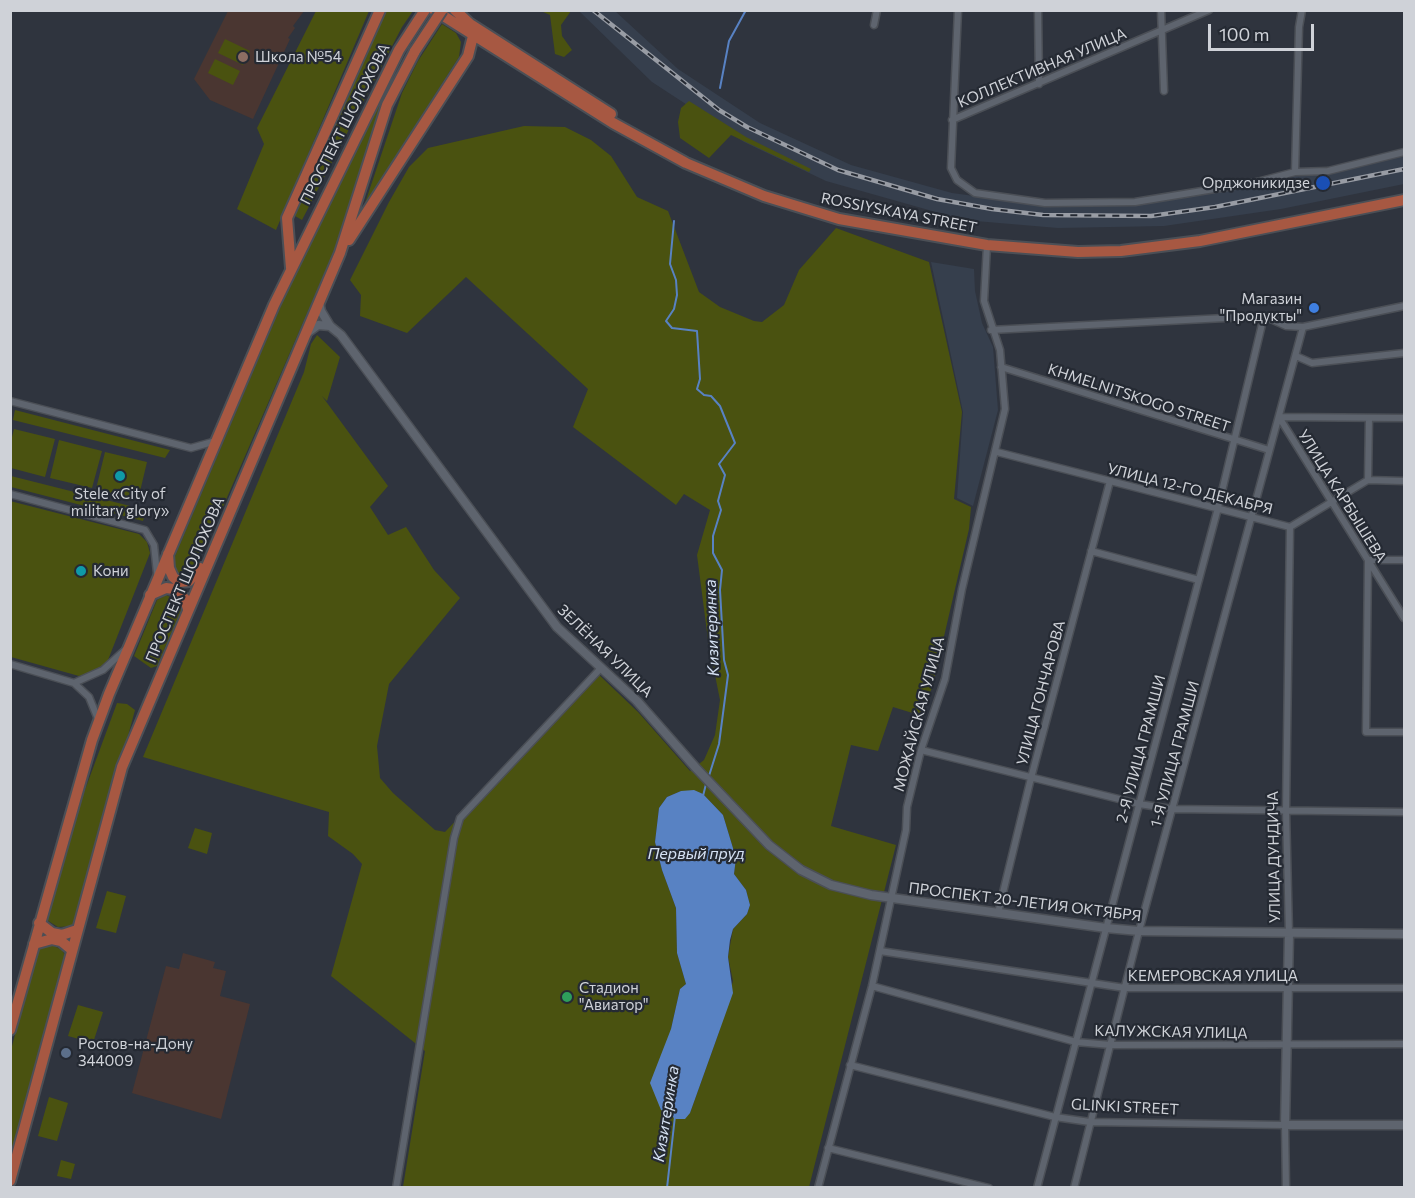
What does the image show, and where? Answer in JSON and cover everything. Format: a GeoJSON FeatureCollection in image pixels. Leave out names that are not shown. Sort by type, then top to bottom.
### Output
{"type":"FeatureCollection","features":[{"type":"Feature","properties":{"kind":"main road"},"geometry":{"type":"LineString","coordinates":[[291,268],[287,218],[380,10]]}},
{"type":"Feature","properties":{"kind":"main road"},"geometry":{"type":"LineString","coordinates":[[425,10],[464,36],[468,44],[468,56]]}},
{"type":"Feature","properties":{"kind":"main road","name":"ПРОСПЕКТ ШОЛОХОВА"},"geometry":{"type":"LineString","coordinates":[[10,1030],[99,720],[128,647],[291,268],[402,44],[425,10]]}},
{"type":"Feature","properties":{"kind":"main road","name":"ROSSIYSKAYA STREET"},"geometry":{"type":"LineString","coordinates":[[434,10],[473,36],[686,163],[754,192],[839,219],[987,245],[1078,252],[1200,242],[1404,200]]}},
{"type":"Feature","properties":{"kind":"main road","name":"ПРОСПЕКТ ШОЛОХОВА"},"geometry":{"type":"LineString","coordinates":[[10,1181],[122,767],[340,253],[387,105],[416,51],[442,10]]}},
{"type":"Feature","properties":{"kind":"main road","name":"ROSSIYSKAYA STREET"},"geometry":{"type":"LineString","coordinates":[[455,10],[470,24],[617,118],[698,162],[766,190],[840,213],[912,226],[1035,243],[1120,244],[1199,235],[1404,193]]}},
{"type":"Feature","properties":{"kind":"main road"},"geometry":{"type":"LineString","coordinates":[[340,253],[468,56],[473,36],[470,24]]}},
{"type":"Feature","properties":{"kind":"main road"},"geometry":{"type":"LineString","coordinates":[[468,56],[488,50],[498,51]]}},
{"type":"Feature","properties":{"kind":"main road"},"geometry":{"type":"LineString","coordinates":[[168,551],[169,567],[173,577],[179,582],[189,581],[197,574],[208,552],[214,547]]}},
{"type":"Feature","properties":{"kind":"main road"},"geometry":{"type":"LineString","coordinates":[[150,596],[166,588],[174,589],[185,599],[188,609]]}},
{"type":"Feature","properties":{"kind":"main road"},"geometry":{"type":"LineString","coordinates":[[39,923],[52,933],[62,935],[77,930]]}},
{"type":"Feature","properties":{"kind":"main road"},"geometry":{"type":"LineString","coordinates":[[34,944],[52,939],[61,941],[72,950]]}},
{"type":"Feature","properties":{"kind":"street"},"geometry":{"type":"LineString","coordinates":[[874,25],[877,10]]}},
{"type":"Feature","properties":{"kind":"street"},"geometry":{"type":"LineString","coordinates":[[958,10],[951,168],[957,180],[975,193],[1045,203],[1135,202],[1257,182],[1295,172],[1328,171],[1404,152]]}},
{"type":"Feature","properties":{"kind":"street"},"geometry":{"type":"LineString","coordinates":[[1038,10],[1039,84]]}},
{"type":"Feature","properties":{"kind":"street"},"geometry":{"type":"LineString","coordinates":[[1161,10],[1164,91]]}},
{"type":"Feature","properties":{"kind":"street","name":"КОЛЛЕКТИВНАЯ УЛИЦА"},"geometry":{"type":"LineString","coordinates":[[952,120],[1209,10]]}},
{"type":"Feature","properties":{"kind":"street"},"geometry":{"type":"LineString","coordinates":[[1295,172],[1299,27],[1302,10]]}},
{"type":"Feature","properties":{"kind":"street","name":"МОЖАЙСКАЯ УЛИЦА"},"geometry":{"type":"LineString","coordinates":[[818,1188],[872,986],[921,750],[945,680],[962,589],[979,528],[986,484],[997,452],[1005,409],[999,350],[984,301],[987,245]]}},
{"type":"Feature","properties":{"kind":"street","name":"ЗЕЛЁНАЯ УЛИЦА"},"geometry":{"type":"LineString","coordinates":[[319,302],[321,311],[330,326],[341,335],[557,627],[637,701],[696,768],[788,861],[831,885],[892,898]]}},
{"type":"Feature","properties":{"kind":"street"},"geometry":{"type":"LineString","coordinates":[[991,330],[1264,316],[1286,326],[1304,327],[1404,306]]}},
{"type":"Feature","properties":{"kind":"street","name":"2-Я УЛИЦА ГРАМШИ"},"geometry":{"type":"LineString","coordinates":[[1037,1188],[1218,508],[1264,316]]}},
{"type":"Feature","properties":{"kind":"street"},"geometry":{"type":"LineString","coordinates":[[305,334],[318,325],[330,326]]}},
{"type":"Feature","properties":{"kind":"street","name":"1-Я УЛИЦА ГРАМШИ"},"geometry":{"type":"LineString","coordinates":[[1074,1188],[1139,931],[1304,327]]}},
{"type":"Feature","properties":{"kind":"street"},"geometry":{"type":"LineString","coordinates":[[1296,356],[1312,363],[1404,353]]}},
{"type":"Feature","properties":{"kind":"street","name":"KHMELNITSKOGO STREET"},"geometry":{"type":"LineString","coordinates":[[1002,367],[1269,450]]}},
{"type":"Feature","properties":{"kind":"street"},"geometry":{"type":"LineString","coordinates":[[10,400],[191,448],[217,441]]}},
{"type":"Feature","properties":{"kind":"street"},"geometry":{"type":"LineString","coordinates":[[1279,417],[1404,418]]}},
{"type":"Feature","properties":{"kind":"street","name":"УЛИЦА КАРБЫШЕВА"},"geometry":{"type":"LineString","coordinates":[[1279,417],[1404,618]]}},
{"type":"Feature","properties":{"kind":"street"},"geometry":{"type":"LineString","coordinates":[[1369,418],[1368,480],[1404,481]]}},
{"type":"Feature","properties":{"kind":"street","name":"УЛИЦА 12-ГО ДЕКАБРЯ"},"geometry":{"type":"LineString","coordinates":[[997,452],[1290,527],[1368,480]]}},
{"type":"Feature","properties":{"kind":"street","name":"УЛИЦА ГОНЧАРОВА"},"geometry":{"type":"LineString","coordinates":[[998,913],[1031,778],[1110,481]]}},
{"type":"Feature","properties":{"kind":"street"},"geometry":{"type":"LineString","coordinates":[[10,494],[146,530],[156,553],[157,577]]}},
{"type":"Feature","properties":{"kind":"street","name":"УЛИЦА ДУНДИЧА"},"geometry":{"type":"LineString","coordinates":[[1286,1188],[1289,934],[1286,811],[1290,527]]}},
{"type":"Feature","properties":{"kind":"street"},"geometry":{"type":"LineString","coordinates":[[1091,551],[1199,580]]}},
{"type":"Feature","properties":{"kind":"street"},"geometry":{"type":"LineString","coordinates":[[1404,560],[1368,560],[1366,732],[1404,732]]}},
{"type":"Feature","properties":{"kind":"street"},"geometry":{"type":"LineString","coordinates":[[74,683],[103,670],[128,647]]}},
{"type":"Feature","properties":{"kind":"street"},"geometry":{"type":"LineString","coordinates":[[10,664],[74,683],[89,697],[99,720]]}},
{"type":"Feature","properties":{"kind":"street"},"geometry":{"type":"LineString","coordinates":[[396,1188],[454,838],[460,818],[601,668]]}},
{"type":"Feature","properties":{"kind":"street"},"geometry":{"type":"LineString","coordinates":[[921,750],[1139,804],[1172,809],[1404,812]]}},
{"type":"Feature","properties":{"kind":"street","name":"ПРОСПЕКТ 20-ЛЕТИЯ ОКТЯБРЯ"},"geometry":{"type":"LineString","coordinates":[[892,898],[1139,931],[1404,934]]}},
{"type":"Feature","properties":{"kind":"street","name":"КЕМЕРОВСКАЯ УЛИЦА"},"geometry":{"type":"LineString","coordinates":[[880,951],[1091,981],[1125,988],[1404,988]]}},
{"type":"Feature","properties":{"kind":"street","name":"КАЛУЖСКАЯ УЛИЦА"},"geometry":{"type":"LineString","coordinates":[[872,986],[1076,1042],[1111,1045],[1404,1044]]}},
{"type":"Feature","properties":{"kind":"street","name":"GLINKI STREET"},"geometry":{"type":"LineString","coordinates":[[850,1065],[1055,1117],[1090,1122],[1404,1125]]}},
{"type":"Feature","properties":{"kind":"street"},"geometry":{"type":"LineString","coordinates":[[828,1148],[988,1188]]}},
{"type":"Feature","properties":{"kind":"shaded area","name":"Школа №54"},"geometry":{"type":"Polygon","coordinates":[[[228,11],[304,11],[293,26],[295,28],[288,38],[290,39],[253,119],[210,100],[194,79],[228,11]]]}},
{"type":"Feature","properties":{"kind":"shaded area"},"geometry":{"type":"Polygon","coordinates":[[[579,11],[615,11],[678,69],[760,123],[851,165],[952,193],[1056,207],[1163,201],[1404,155],[1404,184],[1281,209],[1164,226],[1058,228],[964,220],[826,181],[744,142],[652,82],[579,11]]]}},
{"type":"Feature","properties":{"kind":"shaded area"},"geometry":{"type":"Polygon","coordinates":[[[931,262],[974,269],[975,291],[982,323],[993,347],[998,410],[973,506],[957,498],[963,412],[931,262]]]}},
{"type":"Feature","properties":{"kind":"shaded area"},"geometry":{"type":"Polygon","coordinates":[[[183,953],[215,962],[213,968],[226,971],[220,996],[250,1004],[221,1119],[132,1093],[166,966],[179,969],[183,953]]]}},
{"type":"Feature","properties":{"kind":"green space"},"geometry":{"type":"Polygon","coordinates":[[[316,11],[369,11],[276,230],[237,209],[264,144],[257,128],[316,11]]]}},
{"type":"Feature","properties":{"kind":"green space"},"geometry":{"type":"Polygon","coordinates":[[[385,11],[413,11],[402,27],[302,220],[295,216],[385,11]]]}},
{"type":"Feature","properties":{"kind":"green space"},"geometry":{"type":"Polygon","coordinates":[[[541,11],[571,11],[561,25],[562,36],[572,50],[564,57],[555,54],[550,15],[541,11]]]}},
{"type":"Feature","properties":{"kind":"green space"},"geometry":{"type":"Polygon","coordinates":[[[442,24],[456,33],[461,42],[459,57],[364,206],[402,93],[418,61],[442,24]]]}},
{"type":"Feature","properties":{"kind":"green space"},"geometry":{"type":"Polygon","coordinates":[[[225,39],[250,51],[243,65],[218,53],[225,39]]]}},
{"type":"Feature","properties":{"kind":"green space"},"geometry":{"type":"Polygon","coordinates":[[[215,59],[240,71],[233,85],[208,73],[215,59]]]}},
{"type":"Feature","properties":{"kind":"green space"},"geometry":{"type":"Polygon","coordinates":[[[393,74],[341,235],[219,516],[212,522],[191,573],[182,578],[175,571],[175,556],[326,199],[393,74]]]}},
{"type":"Feature","properties":{"kind":"green space"},"geometry":{"type":"Polygon","coordinates":[[[689,101],[746,137],[811,169],[809,172],[731,135],[709,158],[680,138],[678,122],[681,108],[689,101]]]}},
{"type":"Feature","properties":{"kind":"green space"},"geometry":{"type":"Polygon","coordinates":[[[524,126],[565,127],[591,140],[611,156],[637,197],[668,211],[699,292],[720,307],[754,321],[762,322],[784,305],[799,270],[836,228],[929,262],[962,412],[954,499],[971,507],[969,529],[932,688],[919,715],[893,707],[878,751],[851,745],[831,826],[896,845],[809,1187],[403,1187],[425,1051],[331,976],[362,864],[353,854],[328,836],[329,812],[143,757],[304,372],[311,344],[317,335],[340,357],[327,401],[322,396],[388,486],[370,507],[388,535],[406,527],[434,570],[460,598],[389,684],[377,746],[380,778],[393,793],[435,830],[445,832],[596,672],[638,712],[690,771],[704,760],[715,735],[720,700],[708,640],[697,555],[710,510],[684,494],[676,505],[573,427],[588,389],[466,277],[407,333],[360,316],[361,295],[350,280],[409,167],[428,148],[524,126]],[[681,791],[667,797],[659,808],[655,842],[662,870],[676,908],[677,953],[686,984],[680,989],[671,1029],[690,1113],[719,1032],[733,981],[728,957],[733,929],[747,914],[750,905],[746,890],[734,874],[736,858],[723,815],[703,794],[681,791]]]}},
{"type":"Feature","properties":{"kind":"green space"},"geometry":{"type":"Polygon","coordinates":[[[15,410],[170,450],[165,458],[13,420],[15,410]]]}},
{"type":"Feature","properties":{"kind":"green space"},"geometry":{"type":"Polygon","coordinates":[[[14,429],[55,439],[45,477],[11,468],[11,441],[14,429]]]}},
{"type":"Feature","properties":{"kind":"green space"},"geometry":{"type":"Polygon","coordinates":[[[59,440],[102,451],[92,488],[50,478],[59,440]]]}},
{"type":"Feature","properties":{"kind":"green space"},"geometry":{"type":"Polygon","coordinates":[[[105,452],[147,462],[138,500],[96,489],[105,452]]]}},
{"type":"Feature","properties":{"kind":"green space"},"geometry":{"type":"Polygon","coordinates":[[[11,476],[146,510],[143,521],[11,487],[11,476]]]}},
{"type":"Feature","properties":{"kind":"green space"},"geometry":{"type":"Polygon","coordinates":[[[10,501],[139,534],[147,542],[150,553],[108,660],[100,670],[79,676],[11,657],[10,501]]]}},
{"type":"Feature","properties":{"kind":"green space"},"geometry":{"type":"Polygon","coordinates":[[[166,595],[179,601],[182,608],[157,666],[151,668],[134,656],[157,600],[166,595]]]}},
{"type":"Feature","properties":{"kind":"green space"},"geometry":{"type":"Polygon","coordinates":[[[117,703],[127,704],[135,710],[73,926],[58,927],[45,919],[79,806],[117,703]]]}},
{"type":"Feature","properties":{"kind":"green space"},"geometry":{"type":"Polygon","coordinates":[[[195,828],[212,833],[207,854],[188,848],[195,828]]]}},
{"type":"Feature","properties":{"kind":"green space"},"geometry":{"type":"Polygon","coordinates":[[[107,891],[126,896],[116,933],[96,928],[107,891]]]}},
{"type":"Feature","properties":{"kind":"green space"},"geometry":{"type":"Polygon","coordinates":[[[50,944],[62,950],[65,955],[11,1159],[11,1050],[38,947],[50,944]]]}},
{"type":"Feature","properties":{"kind":"green space"},"geometry":{"type":"Polygon","coordinates":[[[78,1005],[103,1012],[93,1043],[68,1036],[78,1005]]]}},
{"type":"Feature","properties":{"kind":"green space"},"geometry":{"type":"Polygon","coordinates":[[[49,1097],[68,1103],[57,1141],[38,1136],[49,1097]]]}},
{"type":"Feature","properties":{"kind":"green space"},"geometry":{"type":"Polygon","coordinates":[[[61,1160],[75,1164],[71,1179],[57,1176],[61,1160]]]}},
{"type":"Feature","properties":{"kind":"water","name":"Первый пруд"},"geometry":{"type":"Polygon","coordinates":[[[694,790],[703,794],[723,815],[736,858],[734,874],[746,890],[750,905],[747,914],[733,929],[730,940],[728,957],[733,993],[690,1113],[685,1119],[676,1119],[661,1110],[650,1083],[671,1029],[680,989],[686,984],[677,953],[676,908],[662,870],[655,842],[659,808],[667,797],[681,791],[694,790]]]}},
{"type":"Feature","properties":{"kind":"waterway","name":"Кизитеринка"},"geometry":{"type":"LineString","coordinates":[[720,88],[729,41],[746,10]]}},
{"type":"Feature","properties":{"kind":"waterway","name":"Кизитеринка"},"geometry":{"type":"LineString","coordinates":[[674,221],[670,264],[676,280],[677,295],[674,309],[666,321],[672,328],[697,331],[700,379],[697,389],[704,395],[711,396],[720,406],[735,443],[719,464],[725,475],[718,501],[721,510],[713,536],[713,553],[722,570],[720,590],[724,660],[728,675],[719,744],[708,779]]}},
{"type":"Feature","properties":{"kind":"waterway"},"geometry":{"type":"LineString","coordinates":[[703,796],[706,784]]}},
{"type":"Feature","properties":{"kind":"waterway","name":"Кизитеринка"},"geometry":{"type":"LineString","coordinates":[[667,1188],[675,1116]]}},
{"type":"Feature","properties":{"kind":"railway"},"geometry":{"type":"LineString","coordinates":[[593,10],[719,110],[747,127],[838,170],[937,199],[1043,215],[1151,216],[1215,207],[1404,169]]}},
{"type":"Feature","properties":{"kind":"place","name":"Школа №54"},"geometry":{"type":"Point","coordinates":[243,57]}},
{"type":"Feature","properties":{"kind":"place","name":"Орджоникидзе"},"geometry":{"type":"Point","coordinates":[1323,183]}},
{"type":"Feature","properties":{"kind":"place","name":"Магазин \"Продукты\""},"geometry":{"type":"Point","coordinates":[1314,308]}},
{"type":"Feature","properties":{"kind":"place","name":"Stele «Сity of military glory»"},"geometry":{"type":"Point","coordinates":[120,476]}},
{"type":"Feature","properties":{"kind":"place","name":"Кони"},"geometry":{"type":"Point","coordinates":[81,571]}},
{"type":"Feature","properties":{"kind":"place","name":"Стадион \"Авиатор\""},"geometry":{"type":"Point","coordinates":[567,997]}},
{"type":"Feature","properties":{"kind":"place","name":"Ростов-на-Дону 344009"},"geometry":{"type":"Point","coordinates":[66,1053]}}]}
